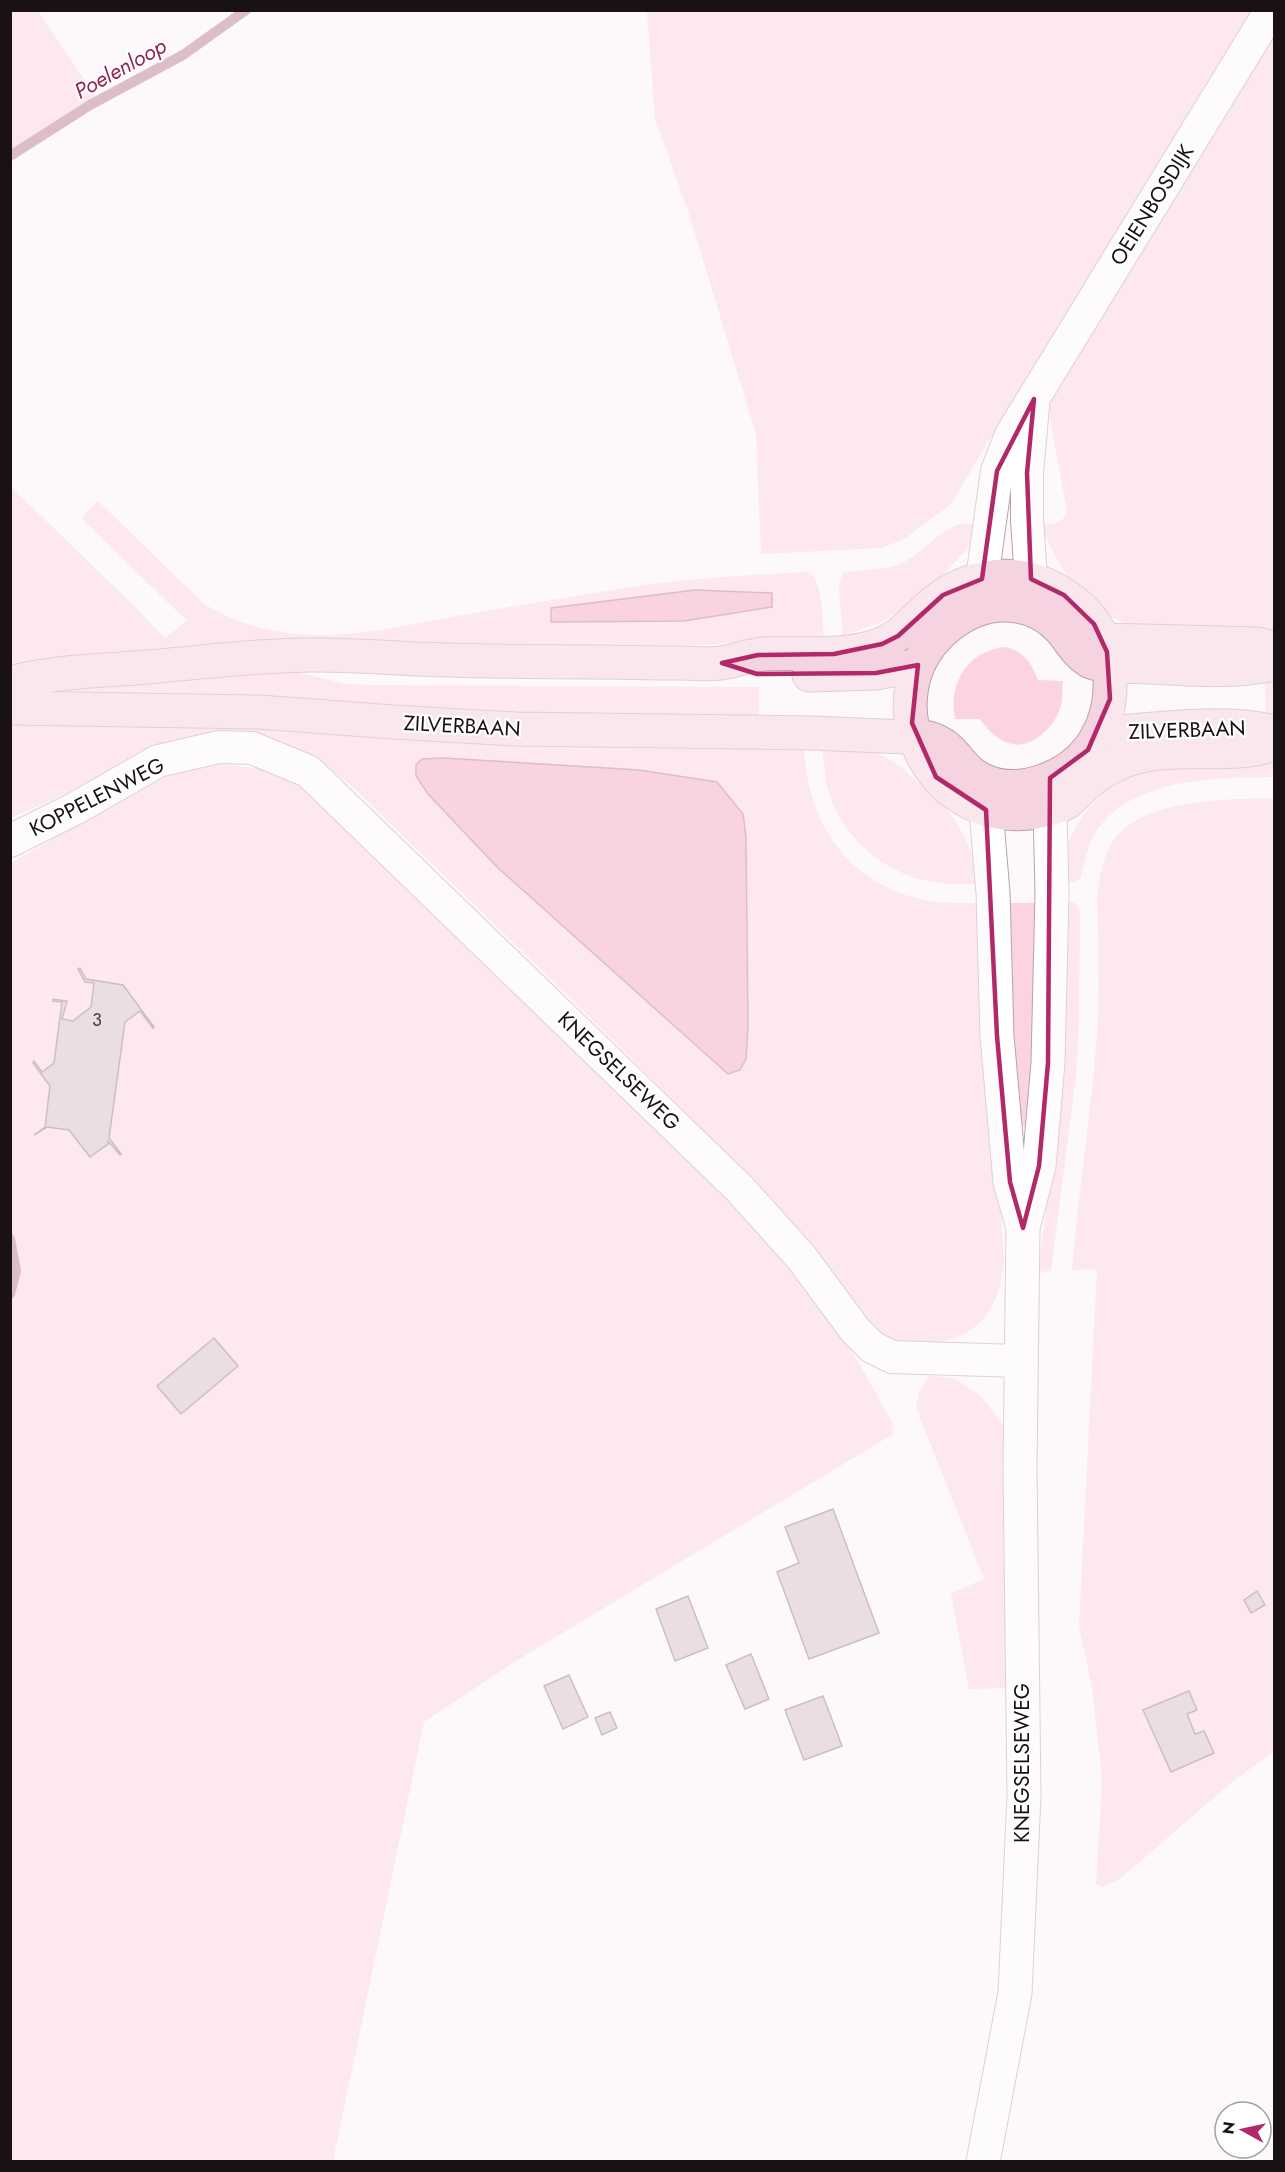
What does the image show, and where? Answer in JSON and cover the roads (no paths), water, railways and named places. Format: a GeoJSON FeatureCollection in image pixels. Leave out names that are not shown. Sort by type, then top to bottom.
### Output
{"type":"FeatureCollection","features":[{"type":"Feature","properties":{"kind":"main road"},"geometry":{"type":"LineString","coordinates":[[1013,576],[1031,579],[1064,595],[1094,624],[1106,653],[1110,699],[1098,734],[1088,750],[1050,794],[1027,813],[986,810],[951,791],[936,777],[923,758],[914,738],[910,706],[912,685],[918,665],[942,631],[959,618],[979,594],[1013,576]]}},
{"type":"Feature","properties":{"kind":"main road"},"geometry":{"type":"LineString","coordinates":[[10,683],[83,672],[314,655],[506,662],[722,663],[758,655],[845,652],[867,649],[898,636],[943,595],[958,586],[1007,605],[1029,608],[1045,616],[1060,629],[1081,654],[1092,662],[1106,653],[1258,644],[1275,649]]}},
{"type":"Feature","properties":{"kind":"main road"},"geometry":{"type":"LineString","coordinates":[[1106,653],[1214,669],[1256,668],[1275,664]]}},
{"type":"Feature","properties":{"kind":"main road"},"geometry":{"type":"LineString","coordinates":[[722,663],[757,674],[876,673],[918,665]]}},
{"type":"Feature","properties":{"kind":"main road","name":"ZILVERBAAN"},"geometry":{"type":"LineString","coordinates":[[10,708],[258,712],[516,729],[813,733],[929,738],[941,742],[951,750],[961,765],[987,783],[1007,786],[1030,784],[1050,794],[1071,799],[1104,771],[1120,762],[1164,752],[1255,750],[1275,744]]}},
{"type":"Feature","properties":{"kind":"main road","name":"ZILVERBAAN"},"geometry":{"type":"LineString","coordinates":[[1098,734],[1214,726],[1256,727],[1275,732]]}},
{"type":"Feature","properties":{"kind":"street","name":"OEIENBOSDIJK"},"geometry":{"type":"LineString","coordinates":[[979,594],[997,471],[1011,435],[1271,10]]}},
{"type":"Feature","properties":{"kind":"street","name":"OEIENBOSDIJK"},"geometry":{"type":"LineString","coordinates":[[1031,579],[1027,473],[1034,399]]}},
{"type":"Feature","properties":{"kind":"street","name":"KNEGSELSEWEG"},"geometry":{"type":"LineString","coordinates":[[219,747],[252,748],[309,771],[740,1189],[801,1257],[856,1331],[872,1347],[892,1357],[1021,1361]]}},
{"type":"Feature","properties":{"kind":"street","name":"KOPPELENWEG"},"geometry":{"type":"LineString","coordinates":[[10,841],[76,808],[158,761],[219,747]]}},
{"type":"Feature","properties":{"kind":"street","name":"KNEGSELSEWEG"},"geometry":{"type":"LineString","coordinates":[[983,2162],[1015,1994],[1024,1807],[1021,1361],[1023,1228],[1039,1166],[1048,1063],[1052,893],[1050,794]]}},
{"type":"Feature","properties":{"kind":"street","name":"KNEGSELSEWEG"},"geometry":{"type":"LineString","coordinates":[[986,810],[993,893],[997,1036],[1010,1182],[1023,1228]]}},
{"type":"Feature","properties":{"kind":"waterway","name":"Poelenloop"},"geometry":{"type":"LineString","coordinates":[[10,156],[90,105],[183,55],[246,10]]}},
{"type":"Feature","properties":{"kind":"waterway","name":"Poelenloop"},"geometry":{"type":"LineString","coordinates":[[10,1239],[16,1271],[10,1294]]}}]}
